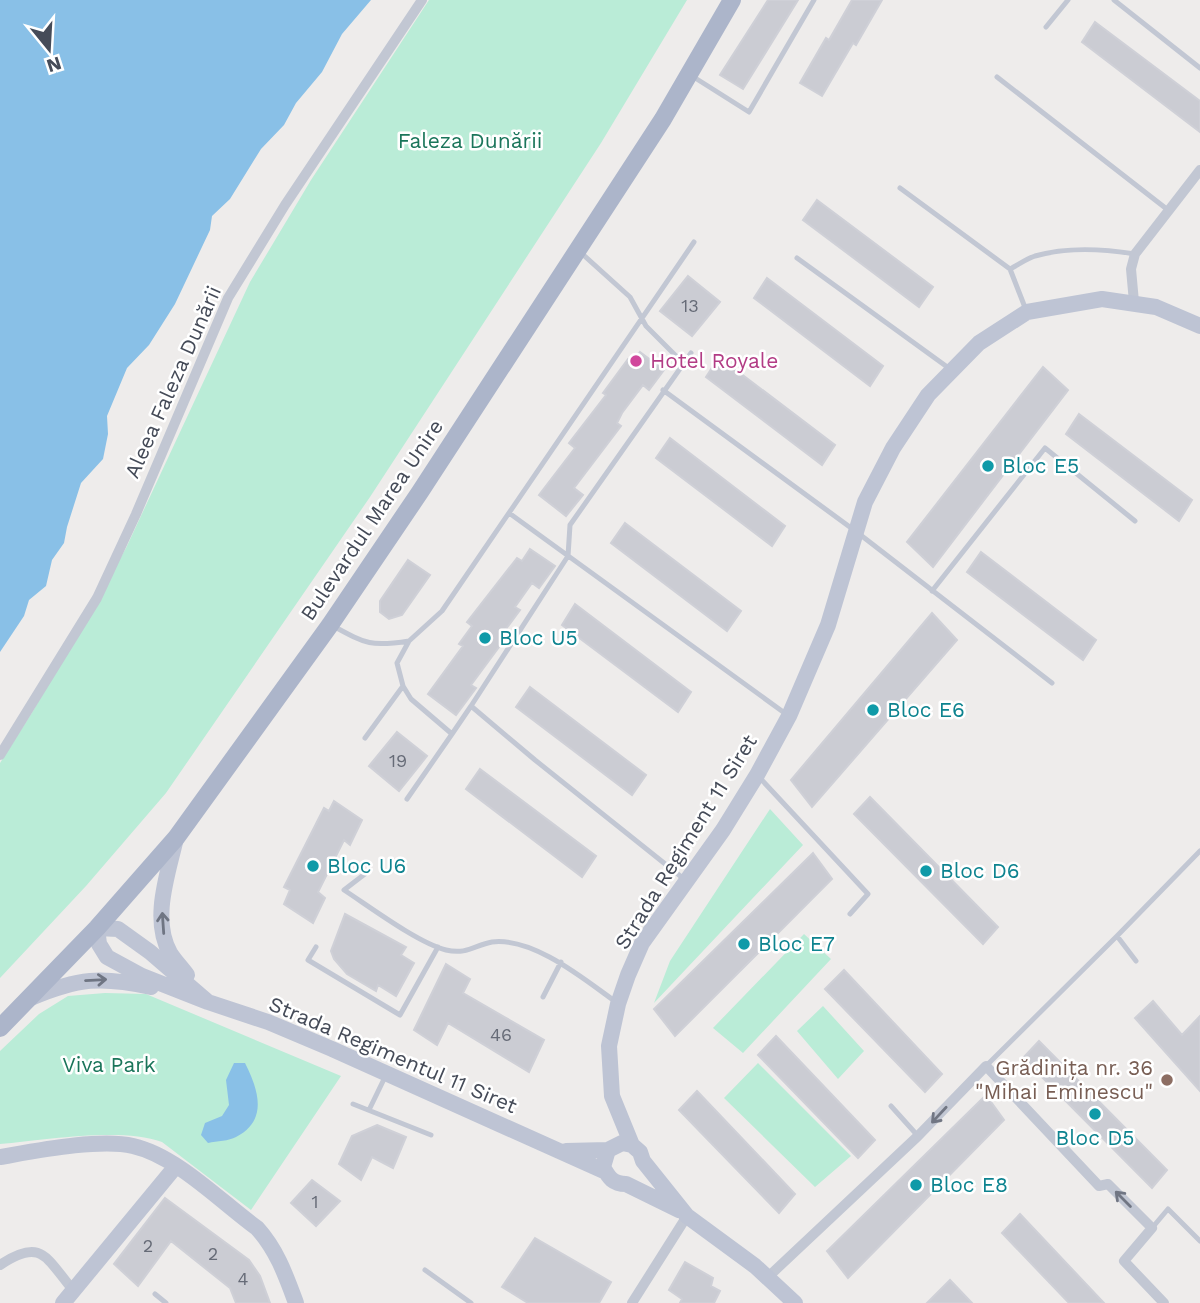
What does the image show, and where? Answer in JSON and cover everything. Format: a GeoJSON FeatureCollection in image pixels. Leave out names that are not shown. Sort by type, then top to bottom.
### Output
{"type":"FeatureCollection","features":[{"type":"Feature","properties":{"kind":"main road","name":"Bulevardul Marea Unire"},"geometry":{"type":"LineString","coordinates":[[0,1028],[97,928],[176,838],[330,625],[578,250],[690,75],[732,0]]}},
{"type":"Feature","properties":{"kind":"street","name":"Aleea Faleza Dunării"},"geometry":{"type":"LineString","coordinates":[[0,755],[97,598],[136,514],[228,298],[285,205],[422,0]]}},
{"type":"Feature","properties":{"kind":"street"},"geometry":{"type":"LineString","coordinates":[[1135,302],[1131,269],[1135,254],[1200,170]]}},
{"type":"Feature","properties":{"kind":"street","name":"Strada Regiment 11 Siret"},"geometry":{"type":"LineString","coordinates":[[685,1214],[632,1145],[614,1105],[609,1046],[618,1004],[642,943],[723,830],[789,716],[828,625],[858,533],[865,502],[893,448],[928,395],[952,370],[979,343],[1027,313],[1102,299],[1135,302],[1197,321]]}},
{"type":"Feature","properties":{"kind":"street"},"geometry":{"type":"LineString","coordinates":[[176,838],[163,899],[162,929],[170,952],[208,1002]]}},
{"type":"Feature","properties":{"kind":"street"},"geometry":{"type":"LineString","coordinates":[[97,928],[118,929],[150,952],[208,1002],[142,976],[107,957],[99,944],[97,928]]}},
{"type":"Feature","properties":{"kind":"street"},"geometry":{"type":"LineString","coordinates":[[31,998],[64,984],[114,979],[208,1002]]}},
{"type":"Feature","properties":{"kind":"street","name":"Strada Regimentul 11 Siret"},"geometry":{"type":"LineString","coordinates":[[208,1002],[268,1022],[606,1172]]}},
{"type":"Feature","properties":{"kind":"street"},"geometry":{"type":"LineString","coordinates":[[768,1277],[918,1136],[986,1066],[1099,1186],[1108,1184],[1152,1228],[1124,1261],[1164,1303]]}},
{"type":"Feature","properties":{"kind":"street","name":"Strada Regiment 11 Siret"},"geometry":{"type":"LineString","coordinates":[[614,1105],[610,1148],[604,1158],[603,1167],[613,1181],[630,1183],[685,1214],[768,1277],[795,1303]]}},
{"type":"Feature","properties":{"kind":"street"},"geometry":{"type":"LineString","coordinates":[[0,1157],[114,1143],[134,1146],[176,1166],[257,1228],[267,1239],[296,1303]]}},
{"type":"Feature","properties":{"kind":"street"},"geometry":{"type":"LineString","coordinates":[[560,1151],[610,1148],[622,1143],[632,1145]]}},
{"type":"Feature","properties":{"kind":"street"},"geometry":{"type":"LineString","coordinates":[[630,1183],[642,1171],[643,1161]]}},
{"type":"Feature","properties":{"kind":"street"},"geometry":{"type":"LineString","coordinates":[[0,1265],[17,1254],[32,1250],[42,1254],[68,1297],[176,1166]]}},
{"type":"Feature","properties":{"kind":"street"},"geometry":{"type":"LineString","coordinates":[[632,1303],[685,1214]]}},
{"type":"Feature","properties":{"kind":"lane"},"geometry":{"type":"LineString","coordinates":[[690,75],[749,112],[814,0]]}},
{"type":"Feature","properties":{"kind":"lane"},"geometry":{"type":"LineString","coordinates":[[1046,26],[1068,0]]}},
{"type":"Feature","properties":{"kind":"lane"},"geometry":{"type":"LineString","coordinates":[[1114,0],[1200,68]]}},
{"type":"Feature","properties":{"kind":"lane"},"geometry":{"type":"LineString","coordinates":[[997,77],[1168,210]]}},
{"type":"Feature","properties":{"kind":"lane"},"geometry":{"type":"LineString","coordinates":[[900,188],[1010,269],[1027,313]]}},
{"type":"Feature","properties":{"kind":"lane"},"geometry":{"type":"LineString","coordinates":[[452,734],[411,699],[403,685],[397,663],[410,642],[442,611],[694,242]]}},
{"type":"Feature","properties":{"kind":"lane"},"geometry":{"type":"LineString","coordinates":[[578,250],[630,297],[654,337],[683,363]]}},
{"type":"Feature","properties":{"kind":"lane"},"geometry":{"type":"LineString","coordinates":[[1010,269],[1034,257],[1069,251],[1135,254]]}},
{"type":"Feature","properties":{"kind":"lane"},"geometry":{"type":"LineString","coordinates":[[797,258],[952,370]]}},
{"type":"Feature","properties":{"kind":"lane"},"geometry":{"type":"LineString","coordinates":[[407,799],[568,556],[570,525],[691,353]]}},
{"type":"Feature","properties":{"kind":"lane"},"geometry":{"type":"LineString","coordinates":[[663,390],[858,533],[1052,683]]}},
{"type":"Feature","properties":{"kind":"lane"},"geometry":{"type":"LineString","coordinates":[[932,591],[1045,448],[1135,521]]}},
{"type":"Feature","properties":{"kind":"lane"},"geometry":{"type":"LineString","coordinates":[[509,513],[789,716]]}},
{"type":"Feature","properties":{"kind":"lane"},"geometry":{"type":"LineString","coordinates":[[330,625],[364,642],[384,645],[410,642]]}},
{"type":"Feature","properties":{"kind":"lane"},"geometry":{"type":"LineString","coordinates":[[365,738],[403,685]]}},
{"type":"Feature","properties":{"kind":"lane"},"geometry":{"type":"LineString","coordinates":[[471,706],[687,881]]}},
{"type":"Feature","properties":{"kind":"lane"},"geometry":{"type":"LineString","coordinates":[[757,775],[868,894],[850,914]]}},
{"type":"Feature","properties":{"kind":"lane"},"geometry":{"type":"LineString","coordinates":[[986,1066],[1200,851]]}},
{"type":"Feature","properties":{"kind":"lane"},"geometry":{"type":"LineString","coordinates":[[370,870],[344,890],[421,939],[446,950],[470,951],[493,942],[523,946],[561,962],[618,1004]]}},
{"type":"Feature","properties":{"kind":"lane"},"geometry":{"type":"LineString","coordinates":[[1117,936],[1136,961]]}},
{"type":"Feature","properties":{"kind":"lane"},"geometry":{"type":"LineString","coordinates":[[316,947],[308,960],[400,1015],[439,947]]}},
{"type":"Feature","properties":{"kind":"lane"},"geometry":{"type":"LineString","coordinates":[[543,998],[561,962]]}},
{"type":"Feature","properties":{"kind":"lane"},"geometry":{"type":"LineString","coordinates":[[369,1110],[386,1074]]}},
{"type":"Feature","properties":{"kind":"lane"},"geometry":{"type":"LineString","coordinates":[[353,1104],[431,1135]]}},
{"type":"Feature","properties":{"kind":"lane"},"geometry":{"type":"LineString","coordinates":[[891,1106],[918,1136]]}},
{"type":"Feature","properties":{"kind":"lane"},"geometry":{"type":"LineString","coordinates":[[1152,1228],[1168,1209],[1200,1241]]}},
{"type":"Feature","properties":{"kind":"lane"},"geometry":{"type":"LineString","coordinates":[[425,1270],[471,1303]]}},
{"type":"Feature","properties":{"kind":"lane"},"geometry":{"type":"LineString","coordinates":[[155,1294],[166,1303]]}},
{"type":"Feature","properties":{"kind":"green space","name":"Faleza Dunării"},"geometry":{"type":"Polygon","coordinates":[[[429,0],[687,0],[601,143],[370,497],[166,793],[86,886],[0,978],[0,763],[33,711],[126,548],[250,282],[311,180],[429,0]]]}},
{"type":"Feature","properties":{"kind":"green space"},"geometry":{"type":"Polygon","coordinates":[[[770,809],[803,845],[654,1003],[670,961],[770,809]]]}},
{"type":"Feature","properties":{"kind":"green space"},"geometry":{"type":"Polygon","coordinates":[[[804,934],[831,959],[743,1053],[713,1028],[804,934]]]}},
{"type":"Feature","properties":{"kind":"green space","name":"Viva Park"},"geometry":{"type":"Polygon","coordinates":[[[146,994],[341,1076],[251,1210],[162,1142],[126,1135],[105,1135],[0,1144],[0,1051],[39,1014],[68,996],[146,994]]]}},
{"type":"Feature","properties":{"kind":"green space"},"geometry":{"type":"Polygon","coordinates":[[[823,1006],[864,1051],[838,1079],[797,1031],[823,1006]]]}},
{"type":"Feature","properties":{"kind":"green space"},"geometry":{"type":"Polygon","coordinates":[[[758,1063],[851,1156],[815,1187],[724,1098],[758,1063]]]}},
{"type":"Feature","properties":{"kind":"water"},"geometry":{"type":"Polygon","coordinates":[[[0,0],[371,0],[342,34],[322,72],[296,103],[284,125],[261,149],[230,199],[212,216],[210,230],[175,304],[149,345],[127,368],[107,416],[108,434],[103,459],[81,483],[64,543],[52,560],[46,586],[29,600],[24,616],[0,652],[0,0]]]}},
{"type":"Feature","properties":{"kind":"water"},"geometry":{"type":"Polygon","coordinates":[[[234,1063],[245,1063],[250,1073],[257,1093],[257,1113],[246,1130],[236,1137],[208,1143],[201,1135],[205,1123],[222,1116],[229,1105],[226,1080],[234,1063]]]}},
{"type":"Feature","properties":{"kind":"building"},"geometry":{"type":"Polygon","coordinates":[[[768,0],[798,0],[743,89],[720,75],[768,0]]]}},
{"type":"Feature","properties":{"kind":"building"},"geometry":{"type":"Polygon","coordinates":[[[852,0],[882,0],[822,96],[800,83],[852,0]]]}},
{"type":"Feature","properties":{"kind":"building"},"geometry":{"type":"Polygon","coordinates":[[[1095,22],[1200,101],[1200,132],[1082,42],[1095,22]]]}},
{"type":"Feature","properties":{"kind":"building"},"geometry":{"type":"Polygon","coordinates":[[[817,200],[933,287],[919,307],[803,220],[817,200]]]}},
{"type":"Feature","properties":{"kind":"building"},"geometry":{"type":"Polygon","coordinates":[[[688,276],[720,302],[692,336],[660,311],[688,276]]]}},
{"type":"Feature","properties":{"kind":"building"},"geometry":{"type":"Polygon","coordinates":[[[767,278],[883,366],[870,386],[754,298],[767,278]]]}},
{"type":"Feature","properties":{"kind":"building"},"geometry":{"type":"Polygon","coordinates":[[[640,352],[664,370],[649,390],[643,385],[622,413],[617,423],[621,426],[574,488],[583,495],[566,516],[539,495],[575,448],[569,443],[606,395],[603,393],[628,359],[633,362],[640,352]]]}},
{"type":"Feature","properties":{"kind":"building"},"geometry":{"type":"Polygon","coordinates":[[[719,357],[835,445],[822,465],[706,377],[719,357]]]}},
{"type":"Feature","properties":{"kind":"building","name":"Bloc E5"},"geometry":{"type":"Polygon","coordinates":[[[1043,367],[1068,390],[933,567],[907,542],[1043,367]]]}},
{"type":"Feature","properties":{"kind":"building"},"geometry":{"type":"Polygon","coordinates":[[[1079,414],[1192,500],[1179,521],[1066,434],[1079,414]]]}},
{"type":"Feature","properties":{"kind":"building"},"geometry":{"type":"Polygon","coordinates":[[[670,438],[785,526],[772,546],[656,458],[670,438]]]}},
{"type":"Feature","properties":{"kind":"building"},"geometry":{"type":"Polygon","coordinates":[[[625,523],[741,611],[727,631],[611,543],[625,523]]]}},
{"type":"Feature","properties":{"kind":"building","name":"Bloc U5"},"geometry":{"type":"Polygon","coordinates":[[[530,549],[555,566],[539,588],[532,583],[515,607],[520,610],[506,629],[510,632],[471,685],[476,688],[456,715],[428,694],[463,646],[459,644],[472,626],[467,622],[517,558],[522,561],[530,549]]]}},
{"type":"Feature","properties":{"kind":"building"},"geometry":{"type":"Polygon","coordinates":[[[981,552],[1096,640],[1083,660],[967,572],[981,552]]]}},
{"type":"Feature","properties":{"kind":"building"},"geometry":{"type":"Polygon","coordinates":[[[408,560],[430,575],[402,615],[389,619],[380,612],[380,601],[408,560]]]}},
{"type":"Feature","properties":{"kind":"building"},"geometry":{"type":"Polygon","coordinates":[[[575,604],[691,692],[678,712],[562,625],[575,604]]]}},
{"type":"Feature","properties":{"kind":"building","name":"Bloc E6"},"geometry":{"type":"Polygon","coordinates":[[[932,613],[957,640],[812,807],[791,780],[932,613]]]}},
{"type":"Feature","properties":{"kind":"building"},"geometry":{"type":"Polygon","coordinates":[[[530,687],[646,775],[632,795],[516,707],[530,687]]]}},
{"type":"Feature","properties":{"kind":"building"},"geometry":{"type":"Polygon","coordinates":[[[397,732],[427,756],[399,791],[369,766],[397,732]]]}},
{"type":"Feature","properties":{"kind":"building"},"geometry":{"type":"Polygon","coordinates":[[[480,769],[596,856],[582,877],[466,789],[480,769]]]}},
{"type":"Feature","properties":{"kind":"building","name":"Bloc D6"},"geometry":{"type":"Polygon","coordinates":[[[870,797],[998,927],[983,944],[854,814],[870,797]]]}},
{"type":"Feature","properties":{"kind":"building","name":"Bloc U6"},"geometry":{"type":"Polygon","coordinates":[[[334,801],[362,820],[350,845],[344,840],[318,892],[325,898],[313,923],[284,904],[290,890],[284,887],[324,808],[329,811],[334,801]]]}},
{"type":"Feature","properties":{"kind":"building","name":"Bloc E7"},"geometry":{"type":"Polygon","coordinates":[[[813,853],[832,879],[675,1036],[654,1009],[813,853]]]}},
{"type":"Feature","properties":{"kind":"building"},"geometry":{"type":"Polygon","coordinates":[[[345,914],[406,947],[401,955],[414,963],[396,996],[378,985],[376,991],[347,974],[334,959],[331,951],[345,914]]]}},
{"type":"Feature","properties":{"kind":"building"},"geometry":{"type":"Polygon","coordinates":[[[446,964],[470,979],[463,993],[544,1040],[529,1072],[448,1023],[437,1045],[414,1030],[446,964]]]}},
{"type":"Feature","properties":{"kind":"building"},"geometry":{"type":"Polygon","coordinates":[[[844,970],[942,1074],[925,1092],[825,989],[844,970]]]}},
{"type":"Feature","properties":{"kind":"building"},"geometry":{"type":"Polygon","coordinates":[[[1153,1001],[1182,1035],[1200,1016],[1200,1091],[1135,1018],[1153,1001]]]}},
{"type":"Feature","properties":{"kind":"building"},"geometry":{"type":"Polygon","coordinates":[[[776,1036],[875,1140],[858,1158],[758,1055],[776,1036]]]}},
{"type":"Feature","properties":{"kind":"building","name":"Bloc D5"},"geometry":{"type":"Polygon","coordinates":[[[1039,1041],[1167,1170],[1152,1188],[1023,1058],[1039,1041]]]}},
{"type":"Feature","properties":{"kind":"building"},"geometry":{"type":"Polygon","coordinates":[[[697,1091],[795,1194],[779,1213],[679,1110],[697,1091]]]}},
{"type":"Feature","properties":{"kind":"building","name":"Bloc E8"},"geometry":{"type":"Polygon","coordinates":[[[986,1095],[1004,1120],[848,1278],[827,1251],[986,1095]]]}},
{"type":"Feature","properties":{"kind":"building"},"geometry":{"type":"Polygon","coordinates":[[[377,1125],[406,1137],[393,1168],[372,1157],[361,1180],[339,1164],[352,1136],[377,1125]]]}},
{"type":"Feature","properties":{"kind":"building"},"geometry":{"type":"Polygon","coordinates":[[[312,1180],[340,1201],[316,1226],[291,1203],[312,1180]]]}},
{"type":"Feature","properties":{"kind":"building"},"geometry":{"type":"Polygon","coordinates":[[[165,1198],[249,1260],[260,1276],[270,1303],[236,1303],[230,1288],[171,1241],[138,1286],[114,1264],[165,1198]]]}},
{"type":"Feature","properties":{"kind":"building"},"geometry":{"type":"Polygon","coordinates":[[[1020,1214],[1104,1303],[1069,1303],[1002,1233],[1020,1214]]]}},
{"type":"Feature","properties":{"kind":"building"},"geometry":{"type":"Polygon","coordinates":[[[535,1238],[611,1282],[599,1303],[528,1303],[502,1287],[535,1238]]]}},
{"type":"Feature","properties":{"kind":"building"},"geometry":{"type":"Polygon","coordinates":[[[685,1262],[713,1278],[711,1286],[720,1291],[714,1303],[680,1303],[682,1299],[669,1290],[685,1262]]]}},
{"type":"Feature","properties":{"kind":"building"},"geometry":{"type":"Polygon","coordinates":[[[950,1280],[972,1303],[927,1303],[950,1280]]]}},
{"type":"Feature","properties":{"kind":"place","name":"Hotel Royale"},"geometry":{"type":"Point","coordinates":[636,361]}},
{"type":"Feature","properties":{"kind":"place","name":"Bloc E5"},"geometry":{"type":"Point","coordinates":[988,466]}},
{"type":"Feature","properties":{"kind":"place","name":"Bloc U5"},"geometry":{"type":"Point","coordinates":[485,638]}},
{"type":"Feature","properties":{"kind":"place","name":"Bloc E6"},"geometry":{"type":"Point","coordinates":[873,710]}},
{"type":"Feature","properties":{"kind":"place","name":"Bloc U6"},"geometry":{"type":"Point","coordinates":[313,866]}},
{"type":"Feature","properties":{"kind":"place","name":"Bloc D6"},"geometry":{"type":"Point","coordinates":[926,871]}},
{"type":"Feature","properties":{"kind":"place","name":"Bloc E7"},"geometry":{"type":"Point","coordinates":[744,944]}},
{"type":"Feature","properties":{"kind":"place","name":"Grădinița nr. 36 \"Mihai Eminescu\""},"geometry":{"type":"Point","coordinates":[1167,1080]}},
{"type":"Feature","properties":{"kind":"place","name":"Bloc D5"},"geometry":{"type":"Point","coordinates":[1095,1114]}},
{"type":"Feature","properties":{"kind":"place","name":"Bloc E8"},"geometry":{"type":"Point","coordinates":[916,1185]}}]}
